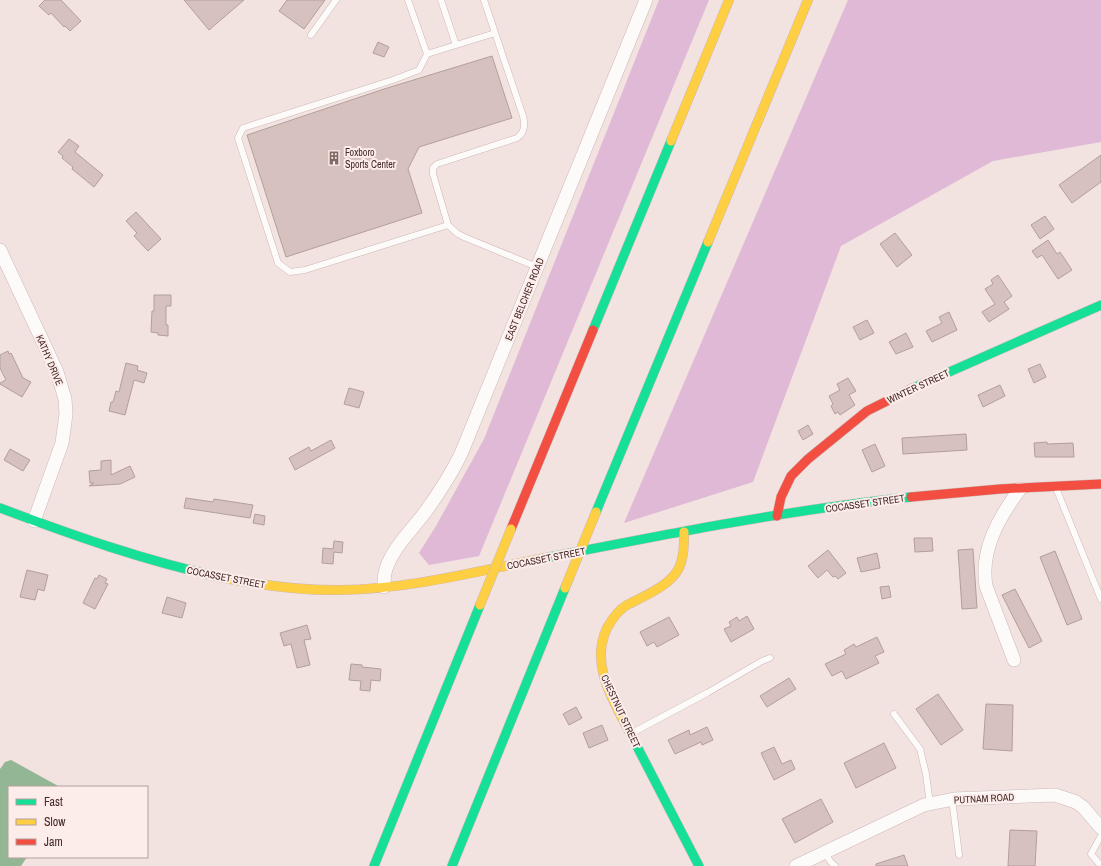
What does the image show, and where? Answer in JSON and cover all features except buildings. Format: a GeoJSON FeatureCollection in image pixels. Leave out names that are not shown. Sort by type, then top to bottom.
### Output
{"type":"FeatureCollection","features":[{"type":"Feature","properties":{"kind":"main road"},"geometry":{"type":"LineString","coordinates":[[374,866],[729,0]]}},
{"type":"Feature","properties":{"kind":"main road"},"geometry":{"type":"LineString","coordinates":[[452,866],[596,512],[808,0]]}},
{"type":"Feature","properties":{"kind":"main road","name":"WINTER STREET"},"geometry":{"type":"LineString","coordinates":[[777,516],[780,497],[791,476],[808,459],[867,411],[893,397],[937,377],[1101,305]]}},
{"type":"Feature","properties":{"kind":"main road","name":"COCASSET STREET"},"geometry":{"type":"LineString","coordinates":[[0,508],[150,560],[214,577],[311,590],[347,590],[384,587],[429,580],[684,532],[896,498],[1101,484]]}},
{"type":"Feature","properties":{"kind":"main road","name":"CHESTNUT STREET"},"geometry":{"type":"LineString","coordinates":[[684,532],[683,558],[678,571],[665,584],[622,608],[614,616],[608,626],[600,655],[605,679],[631,734],[699,866]]}},
{"type":"Feature","properties":{"kind":"street","name":"EAST BELCHER ROAD"},"geometry":{"type":"LineString","coordinates":[[384,587],[386,571],[390,560],[439,492],[461,454],[646,0]]}},
{"type":"Feature","properties":{"kind":"street","name":"KATHY DRIVE"},"geometry":{"type":"LineString","coordinates":[[0,250],[57,372],[65,399],[66,414],[62,443],[34,521]]}},
{"type":"Feature","properties":{"kind":"street"},"geometry":{"type":"LineString","coordinates":[[1014,660],[986,586],[984,575],[985,562],[992,534],[1020,489]]}},
{"type":"Feature","properties":{"kind":"street","name":"PUTNAM ROAD"},"geometry":{"type":"LineString","coordinates":[[796,866],[924,805],[952,799],[1055,795],[1076,802],[1083,807],[1101,828]]}},
{"type":"Feature","properties":{"kind":"lane"},"geometry":{"type":"LineString","coordinates":[[311,35],[336,0]]}},
{"type":"Feature","properties":{"kind":"lane"},"geometry":{"type":"LineString","coordinates":[[408,0],[427,54],[419,70],[393,80],[243,128],[238,138],[278,263],[290,272],[305,270],[448,225]]}},
{"type":"Feature","properties":{"kind":"lane"},"geometry":{"type":"LineString","coordinates":[[441,0],[456,45]]}},
{"type":"Feature","properties":{"kind":"lane"},"geometry":{"type":"LineString","coordinates":[[484,0],[523,116],[524,126],[521,134],[517,138],[442,161],[435,165],[433,168],[433,174],[448,225],[460,235],[537,267]]}},
{"type":"Feature","properties":{"kind":"lane"},"geometry":{"type":"LineString","coordinates":[[427,54],[495,33]]}},
{"type":"Feature","properties":{"kind":"lane"},"geometry":{"type":"LineString","coordinates":[[1056,486],[1101,599]]}},
{"type":"Feature","properties":{"kind":"lane"},"geometry":{"type":"LineString","coordinates":[[631,734],[701,696],[762,660],[770,658]]}},
{"type":"Feature","properties":{"kind":"lane"},"geometry":{"type":"LineString","coordinates":[[894,714],[920,749],[926,774],[930,804]]}},
{"type":"Feature","properties":{"kind":"lane"},"geometry":{"type":"LineString","coordinates":[[952,799],[959,855]]}},
{"type":"Feature","properties":{"kind":"lane"},"geometry":{"type":"LineString","coordinates":[[1101,836],[1091,854],[1101,866]]}},
{"type":"Feature","properties":{"kind":"lane"},"geometry":{"type":"LineString","coordinates":[[825,852],[835,866]]}},
{"type":"Feature","properties":{"kind":"shaded area"},"geometry":{"type":"Polygon","coordinates":[[[659,0],[709,0],[479,556],[429,565],[419,553],[436,526],[484,439],[659,0]]]}},
{"type":"Feature","properties":{"kind":"shaded area"},"geometry":{"type":"Polygon","coordinates":[[[848,0],[1101,0],[1101,142],[993,161],[841,246],[753,482],[624,523],[848,0]]]}},
{"type":"Feature","properties":{"kind":"shaded area"},"geometry":{"type":"Polygon","coordinates":[[[11,760],[58,786],[8,786],[8,858],[26,858],[21,866],[0,866],[0,769],[5,762],[11,760]]]}},
{"type":"Feature","properties":{"kind":"traffic: fast"},"geometry":{"type":"LineString","coordinates":[[593,330],[671,141]]}},
{"type":"Feature","properties":{"kind":"traffic: fast"},"geometry":{"type":"LineString","coordinates":[[596,512],[708,242]]}},
{"type":"Feature","properties":{"kind":"traffic: fast"},"geometry":{"type":"LineString","coordinates":[[913,388],[1101,305]]}},
{"type":"Feature","properties":{"kind":"traffic: fast"},"geometry":{"type":"LineString","coordinates":[[545,558],[773,516],[865,502],[911,497]]}},
{"type":"Feature","properties":{"kind":"traffic: fast"},"geometry":{"type":"LineString","coordinates":[[0,508],[109,547],[192,571],[220,577]]}},
{"type":"Feature","properties":{"kind":"traffic: fast"},"geometry":{"type":"LineString","coordinates":[[452,866],[565,588]]}},
{"type":"Feature","properties":{"kind":"traffic: fast"},"geometry":{"type":"LineString","coordinates":[[374,866],[480,605]]}},
{"type":"Feature","properties":{"kind":"traffic: fast"},"geometry":{"type":"LineString","coordinates":[[629,731],[699,866]]}},
{"type":"Feature","properties":{"kind":"traffic: slow"},"geometry":{"type":"LineString","coordinates":[[671,141],[729,0]]}},
{"type":"Feature","properties":{"kind":"traffic: slow"},"geometry":{"type":"LineString","coordinates":[[708,242],[808,0]]}},
{"type":"Feature","properties":{"kind":"traffic: slow"},"geometry":{"type":"LineString","coordinates":[[565,588],[596,512]]}},
{"type":"Feature","properties":{"kind":"traffic: slow"},"geometry":{"type":"LineString","coordinates":[[480,605],[511,529]]}},
{"type":"Feature","properties":{"kind":"traffic: slow"},"geometry":{"type":"LineString","coordinates":[[629,731],[605,681],[601,655],[602,641],[607,628],[621,609],[656,590],[675,574],[682,559],[684,532]]}},
{"type":"Feature","properties":{"kind":"traffic: slow"},"geometry":{"type":"LineString","coordinates":[[220,577],[265,585],[296,588],[326,590],[367,589],[418,583],[545,558]]}},
{"type":"Feature","properties":{"kind":"traffic: jam"},"geometry":{"type":"LineString","coordinates":[[511,529],[593,330]]}},
{"type":"Feature","properties":{"kind":"traffic: jam"},"geometry":{"type":"LineString","coordinates":[[777,516],[781,497],[791,476],[808,459],[867,411],[913,388]]}},
{"type":"Feature","properties":{"kind":"traffic: jam"},"geometry":{"type":"LineString","coordinates":[[911,497],[1000,489],[1101,484]]}},
{"type":"Feature","properties":{"kind":"place","name":"Foxboro Sports Center"},"geometry":{"type":"Point","coordinates":[334,158]}}]}
